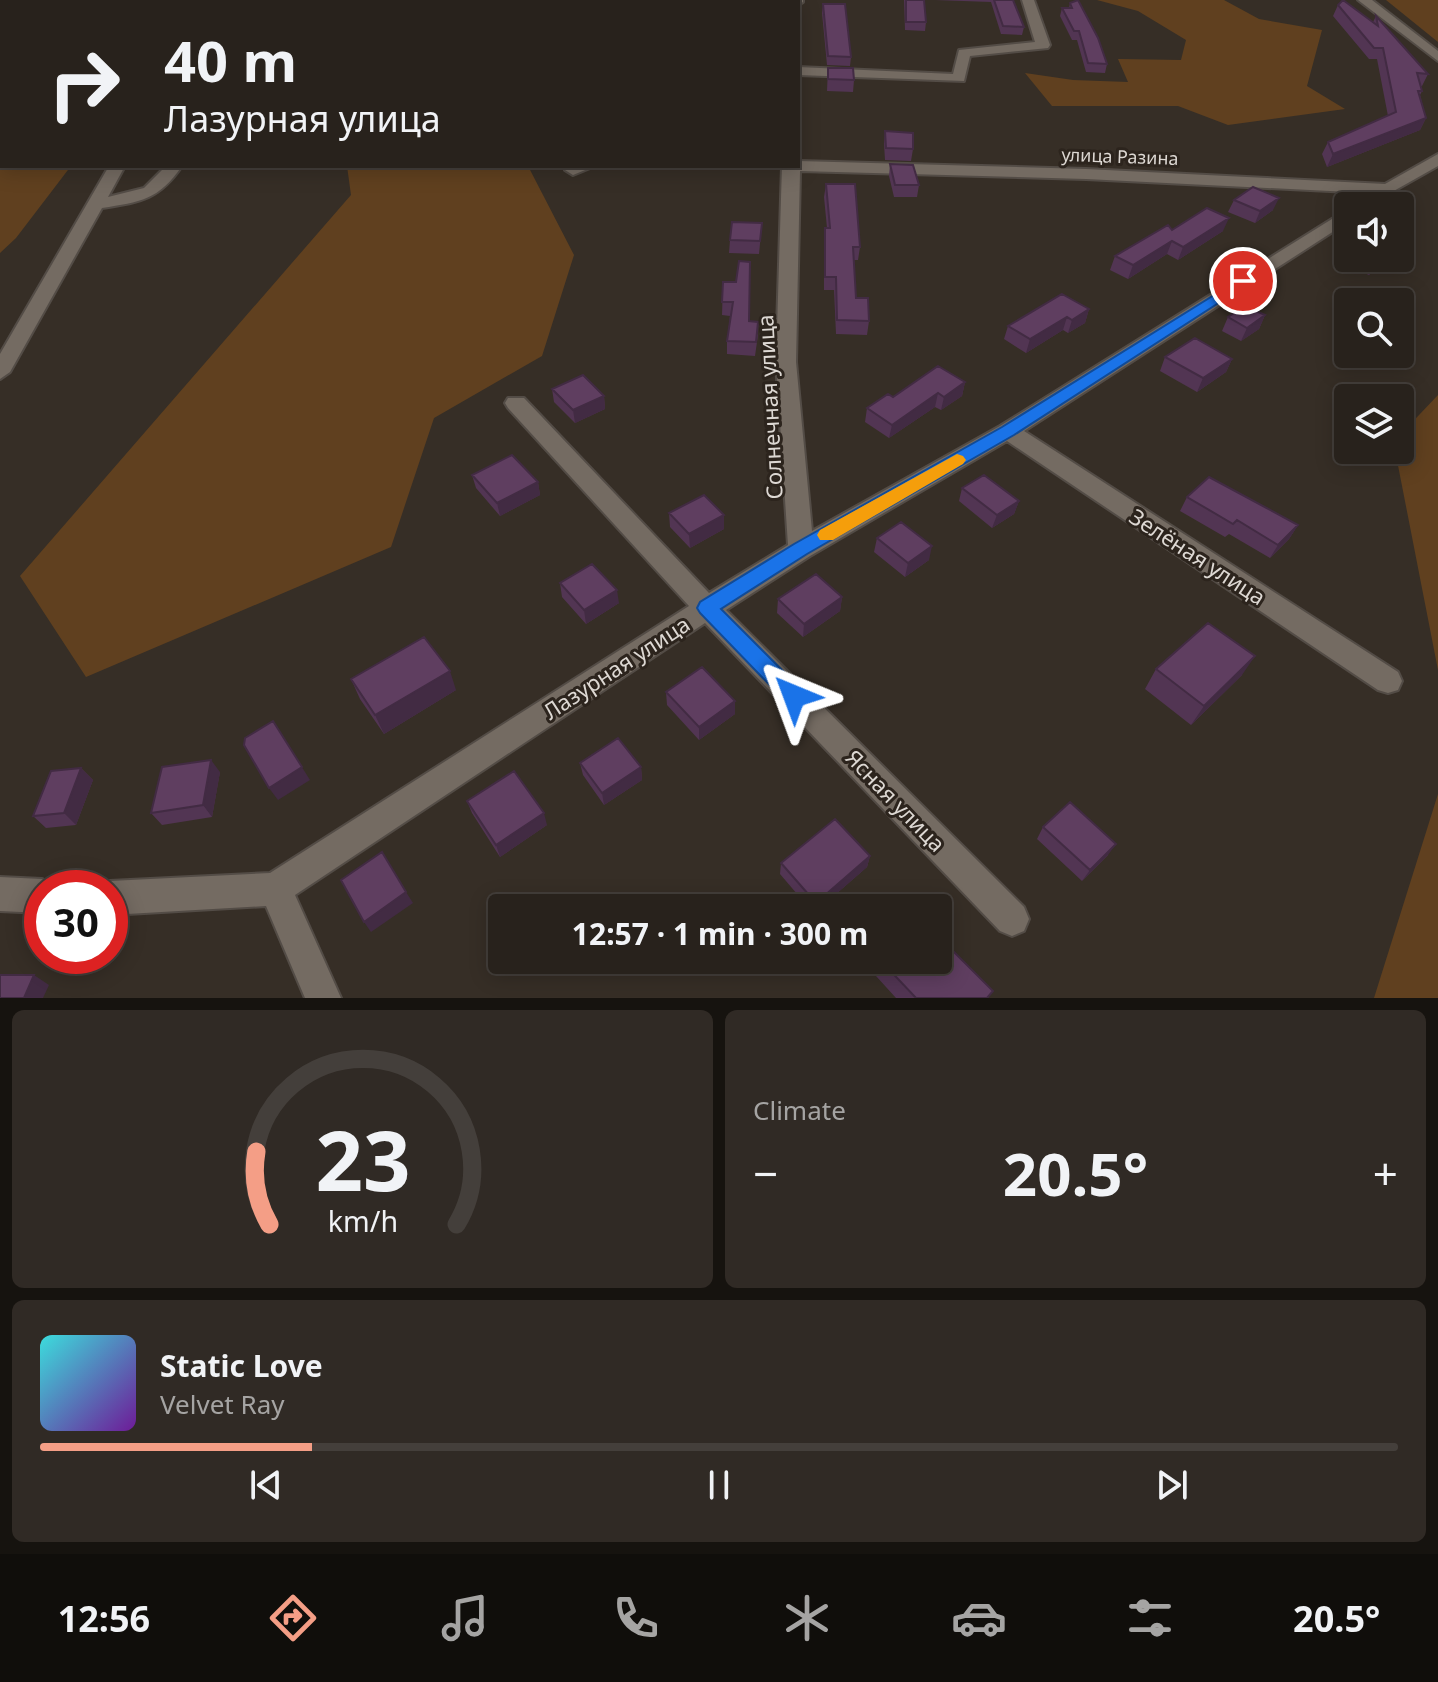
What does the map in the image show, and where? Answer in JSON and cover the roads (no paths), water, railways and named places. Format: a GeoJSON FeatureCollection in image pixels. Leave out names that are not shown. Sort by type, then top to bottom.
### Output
{"type":"FeatureCollection","features":[{"type":"Feature","properties":{"kind":"street"},"geometry":{"type":"LineString","coordinates":[[800,71],[959,78],[964,53],[1043,45],[1028,0]]}},
{"type":"Feature","properties":{"kind":"street"},"geometry":{"type":"LineString","coordinates":[[1364,0],[1438,57]]}},
{"type":"Feature","properties":{"kind":"street"},"geometry":{"type":"LineString","coordinates":[[1382,192],[1438,159]]}},
{"type":"Feature","properties":{"kind":"street","name":"улица Разина"},"geometry":{"type":"LineString","coordinates":[[800,166],[1086,174],[1387,189]]}},
{"type":"Feature","properties":{"kind":"street"},"geometry":{"type":"LineString","coordinates":[[0,372],[116,168]]}},
{"type":"Feature","properties":{"kind":"street"},"geometry":{"type":"LineString","coordinates":[[96,204],[140,197],[162,186],[173,168]]}},
{"type":"Feature","properties":{"kind":"street","name":"Солнечная улица"},"geometry":{"type":"LineString","coordinates":[[791,168],[786,362],[801,549]]}},
{"type":"Feature","properties":{"kind":"street","name":"Лазурная улица"},"geometry":{"type":"LineString","coordinates":[[128,897],[275,889],[707,608],[801,549],[1008,431],[1334,223]]}},
{"type":"Feature","properties":{"kind":"street","name":"Ясная улица"},"geometry":{"type":"LineString","coordinates":[[516,403],[707,608],[1012,919]]}},
{"type":"Feature","properties":{"kind":"street","name":"Зелёная улица"},"geometry":{"type":"LineString","coordinates":[[1008,431],[1388,681]]}},
{"type":"Feature","properties":{"kind":"street"},"geometry":{"type":"LineString","coordinates":[[275,889],[323,998]]}},
{"type":"Feature","properties":{"kind":"street"},"geometry":{"type":"LineString","coordinates":[[0,894],[24,895]]}}]}
